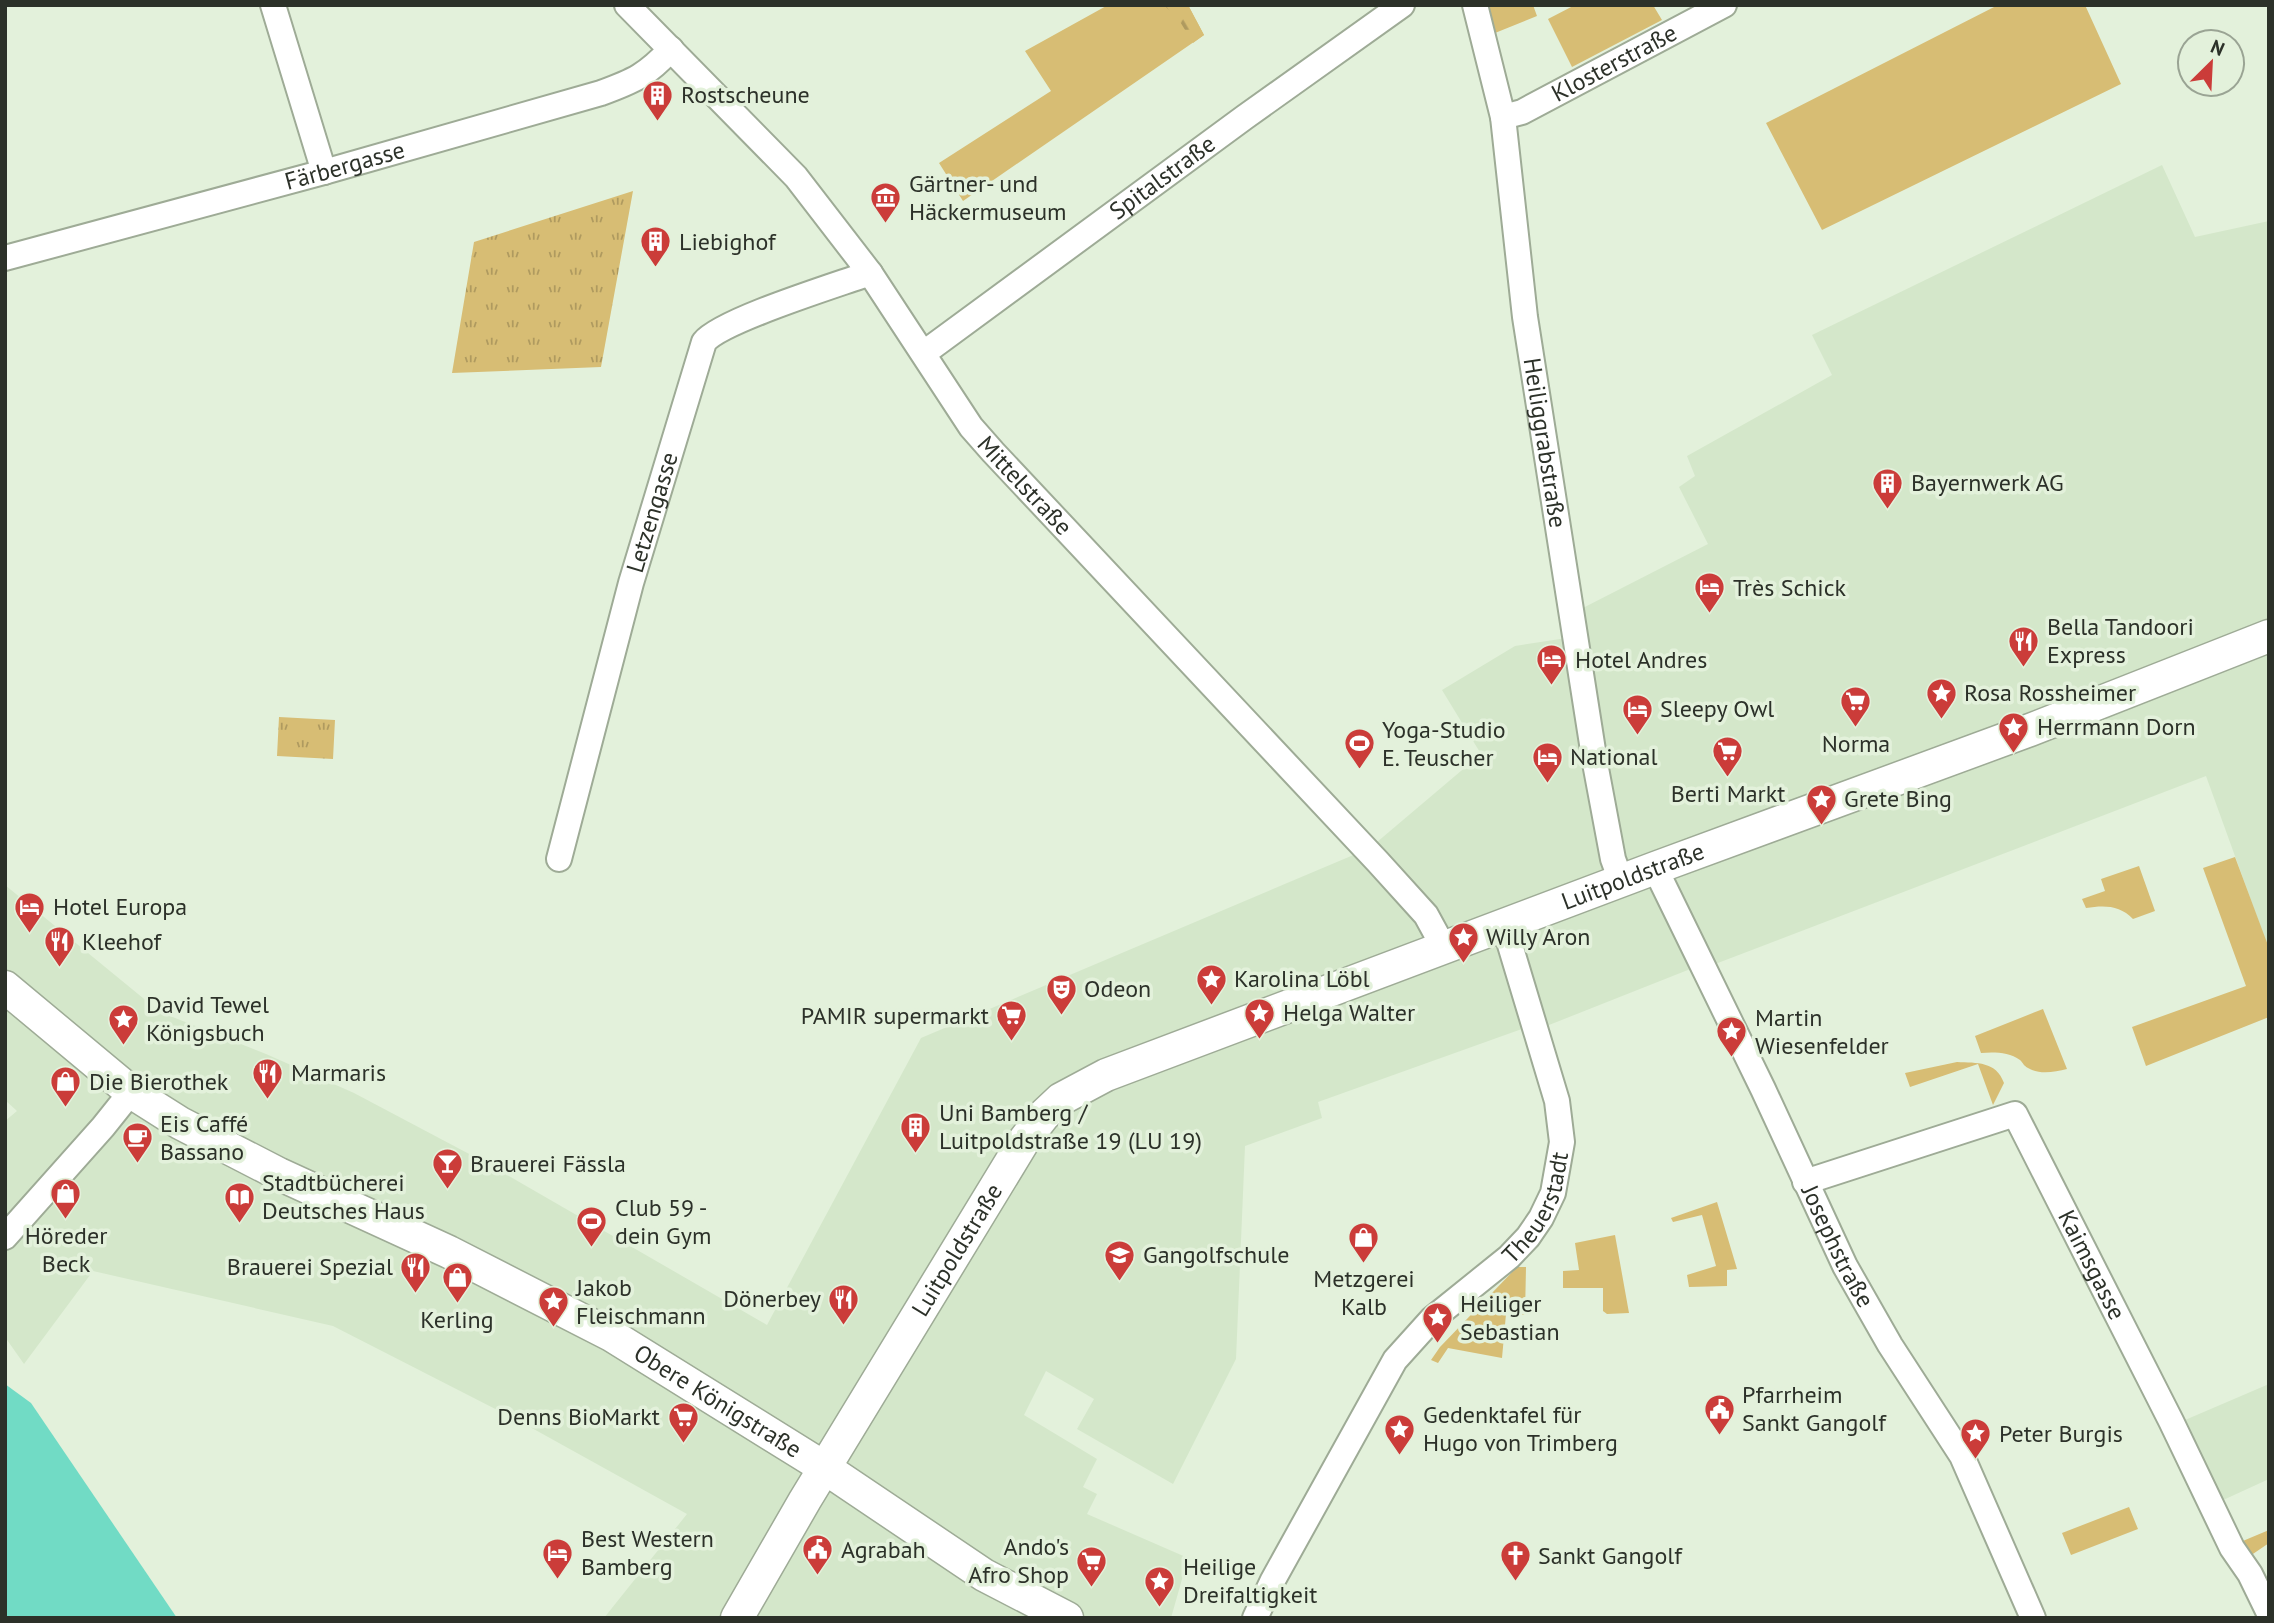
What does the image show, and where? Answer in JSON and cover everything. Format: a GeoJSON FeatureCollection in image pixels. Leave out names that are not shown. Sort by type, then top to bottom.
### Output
{"type":"FeatureCollection","features":[{"type":"Feature","properties":{"kind":"street"},"geometry":{"type":"LineString","coordinates":[[273,5],[324,172]]}},
{"type":"Feature","properties":{"kind":"street","name":"Mittelstraße"},"geometry":{"type":"LineString","coordinates":[[627,5],[796,177],[870,273],[971,427],[1426,915],[1444,948]]}},
{"type":"Feature","properties":{"kind":"street","name":"Spitalstraße"},"geometry":{"type":"LineString","coordinates":[[924,353],[1402,5]]}},
{"type":"Feature","properties":{"kind":"street","name":"Heiliggrabstraße"},"geometry":{"type":"LineString","coordinates":[[1475,5],[1503,117],[1525,317],[1595,763],[1613,859],[1621,881]]}},
{"type":"Feature","properties":{"kind":"street","name":"Klosterstraße"},"geometry":{"type":"LineString","coordinates":[[1503,117],[1522,112],[1724,5]]}},
{"type":"Feature","properties":{"kind":"street","name":"Färbergasse"},"geometry":{"type":"LineString","coordinates":[[5,258],[324,172],[601,93],[631,82],[651,70],[671,49]]}},
{"type":"Feature","properties":{"kind":"street","name":"Letzengasse"},"geometry":{"type":"LineString","coordinates":[[559,859],[631,583],[704,342],[709,336],[746,318],[870,273]]}},
{"type":"Feature","properties":{"kind":"street","name":"Luitpoldstraße"},"geometry":{"type":"LineString","coordinates":[[737,1618],[1023,1142],[1044,1115],[1061,1099],[1106,1075],[2029,730],[2269,636]]}},
{"type":"Feature","properties":{"kind":"street","name":"Josephstraße"},"geometry":{"type":"LineString","coordinates":[[1655,868],[1862,1300],[1962,1456],[2034,1618]]}},
{"type":"Feature","properties":{"kind":"street","name":"Theuerstadt"},"geometry":{"type":"LineString","coordinates":[[1255,1618],[1273,1580],[1395,1360],[1432,1319],[1509,1257],[1528,1237],[1553,1193],[1560,1160],[1561,1127],[1549,1069],[1504,925]]}},
{"type":"Feature","properties":{"kind":"street","name":"Obere Königstraße"},"geometry":{"type":"LineString","coordinates":[[5,987],[131,1092],[180,1123],[235,1152],[436,1246],[611,1335],[825,1468],[984,1576],[1067,1618]]}},
{"type":"Feature","properties":{"kind":"street"},"geometry":{"type":"LineString","coordinates":[[5,1237],[96,1136],[131,1092]]}},
{"type":"Feature","properties":{"kind":"street","name":"Kaimsgasse"},"geometry":{"type":"LineString","coordinates":[[1805,1182],[2015,1114],[2171,1421],[2232,1548],[2250,1574],[2269,1613]]}},
{"type":"Feature","properties":{"kind":"shaded area"},"geometry":{"type":"Polygon","coordinates":[[[2162,165],[2195,237],[2269,221],[2269,950],[2206,776],[1710,966],[1708,962],[1544,1027],[1541,1022],[1318,1102],[1322,1118],[1245,1146],[1236,1359],[1173,1484],[1077,1429],[1094,1399],[1046,1371],[1024,1415],[1097,1459],[1083,1487],[1097,1494],[1087,1514],[1188,1558],[1171,1618],[604,1618],[687,1514],[521,1422],[333,1326],[93,1271],[24,1364],[5,1337],[5,1121],[17,1111],[5,1100],[5,885],[160,1012],[354,1093],[490,1165],[767,1325],[921,1038],[1370,848],[1481,754],[1442,690],[1515,646],[1580,636],[1577,611],[1708,544],[1679,487],[1695,476],[1687,456],[1832,375],[1812,335],[2162,165]]]}},
{"type":"Feature","properties":{"kind":"shaded area"},"geometry":{"type":"Polygon","coordinates":[[[2269,1384],[2269,1479],[2221,1501],[2185,1420],[2269,1384]]]}},
{"type":"Feature","properties":{"kind":"green space"},"geometry":{"type":"Polygon","coordinates":[[[1108,5],[1188,5],[1204,35],[963,201],[939,163],[1051,91],[1025,51],[1108,5]]]}},
{"type":"Feature","properties":{"kind":"green space"},"geometry":{"type":"Polygon","coordinates":[[[1164,5],[1188,5],[1204,35],[1193,43],[1179,20],[1164,5]]]}},
{"type":"Feature","properties":{"kind":"green space"},"geometry":{"type":"Polygon","coordinates":[[[1489,5],[1533,5],[1537,16],[1495,33],[1489,5]]]}},
{"type":"Feature","properties":{"kind":"green space"},"geometry":{"type":"Polygon","coordinates":[[[1575,5],[1653,5],[1662,20],[1572,67],[1548,19],[1575,5]]]}},
{"type":"Feature","properties":{"kind":"green space"},"geometry":{"type":"Polygon","coordinates":[[[1998,5],[2085,5],[2121,84],[1822,230],[1766,123],[1998,5]]]}},
{"type":"Feature","properties":{"kind":"green space"},"geometry":{"type":"Polygon","coordinates":[[[633,191],[601,367],[452,373],[474,242],[633,191]]]}},
{"type":"Feature","properties":{"kind":"green space"},"geometry":{"type":"Polygon","coordinates":[[[279,717],[335,720],[333,759],[277,756],[279,717]]]}},
{"type":"Feature","properties":{"kind":"green space"},"geometry":{"type":"Polygon","coordinates":[[[2235,857],[2269,948],[2269,1017],[2146,1066],[2132,1027],[2246,986],[2203,868],[2235,857]]]}},
{"type":"Feature","properties":{"kind":"green space"},"geometry":{"type":"Polygon","coordinates":[[[2139,866],[2155,911],[2133,919],[2123,911],[2111,907],[2086,908],[2082,899],[2105,891],[2101,879],[2139,866]]]}},
{"type":"Feature","properties":{"kind":"green space"},"geometry":{"type":"Polygon","coordinates":[[[2043,1009],[2067,1069],[2037,1072],[2011,1055],[1981,1053],[1975,1036],[2043,1009]]]}},
{"type":"Feature","properties":{"kind":"green space"},"geometry":{"type":"Polygon","coordinates":[[[1957,1062],[1972,1063],[1985,1065],[2001,1076],[2004,1083],[1993,1105],[1978,1064],[1910,1087],[1905,1073],[1957,1062]]]}},
{"type":"Feature","properties":{"kind":"green space"},"geometry":{"type":"Polygon","coordinates":[[[1717,1202],[1737,1269],[1727,1270],[1727,1286],[1689,1287],[1687,1275],[1716,1266],[1702,1215],[1673,1222],[1671,1218],[1717,1202]]]}},
{"type":"Feature","properties":{"kind":"green space"},"geometry":{"type":"Polygon","coordinates":[[[1615,1235],[1629,1313],[1607,1314],[1603,1311],[1603,1288],[1563,1288],[1563,1271],[1579,1270],[1575,1243],[1615,1235]]]}},
{"type":"Feature","properties":{"kind":"green space"},"geometry":{"type":"Polygon","coordinates":[[[1517,1267],[1526,1267],[1525,1315],[1506,1314],[1502,1358],[1448,1348],[1438,1363],[1431,1360],[1440,1347],[1517,1267]]]}},
{"type":"Feature","properties":{"kind":"green space"},"geometry":{"type":"Polygon","coordinates":[[[2129,1507],[2138,1529],[2071,1555],[2062,1533],[2129,1507]]]}},
{"type":"Feature","properties":{"kind":"green space"},"geometry":{"type":"Polygon","coordinates":[[[2269,1530],[2269,1543],[2247,1558],[2238,1543],[2269,1530]]]}},
{"type":"Feature","properties":{"kind":"water"},"geometry":{"type":"Polygon","coordinates":[[[5,1384],[31,1403],[177,1618],[5,1618],[5,1384]]]}},
{"type":"Feature","properties":{"kind":"place","name":"Rostscheune"},"geometry":{"type":"Point","coordinates":[658,122]}},
{"type":"Feature","properties":{"kind":"place","name":"Gärtner- und Häckermuseum"},"geometry":{"type":"Point","coordinates":[886,225]}},
{"type":"Feature","properties":{"kind":"place","name":"Liebighof"},"geometry":{"type":"Point","coordinates":[656,269]}},
{"type":"Feature","properties":{"kind":"place","name":"Bayernwerk AG"},"geometry":{"type":"Point","coordinates":[1888,510]}},
{"type":"Feature","properties":{"kind":"place","name":"Très Schick"},"geometry":{"type":"Point","coordinates":[1710,615]}},
{"type":"Feature","properties":{"kind":"place","name":"Bella Tandoori Express"},"geometry":{"type":"Point","coordinates":[2024,668]}},
{"type":"Feature","properties":{"kind":"place","name":"Hotel Andres"},"geometry":{"type":"Point","coordinates":[1552,687]}},
{"type":"Feature","properties":{"kind":"place","name":"Rosa Rossheimer"},"geometry":{"type":"Point","coordinates":[1941,720]}},
{"type":"Feature","properties":{"kind":"place","name":"Norma"},"geometry":{"type":"Point","coordinates":[1856,729]}},
{"type":"Feature","properties":{"kind":"place","name":"Sleepy Owl"},"geometry":{"type":"Point","coordinates":[1637,736]}},
{"type":"Feature","properties":{"kind":"place","name":"Herrmann Dorn"},"geometry":{"type":"Point","coordinates":[2014,754]}},
{"type":"Feature","properties":{"kind":"place","name":"Yoga-Studio E. Teuscher"},"geometry":{"type":"Point","coordinates":[1359,771]}},
{"type":"Feature","properties":{"kind":"place","name":"Berti Markt"},"geometry":{"type":"Point","coordinates":[1728,779]}},
{"type":"Feature","properties":{"kind":"place","name":"National"},"geometry":{"type":"Point","coordinates":[1547,784]}},
{"type":"Feature","properties":{"kind":"place","name":"Grete Bing"},"geometry":{"type":"Point","coordinates":[1821,826]}},
{"type":"Feature","properties":{"kind":"place","name":"Hotel Europa"},"geometry":{"type":"Point","coordinates":[30,934]}},
{"type":"Feature","properties":{"kind":"place","name":"Willy Aron"},"geometry":{"type":"Point","coordinates":[1463,964]}},
{"type":"Feature","properties":{"kind":"place","name":"Kleehof"},"geometry":{"type":"Point","coordinates":[59,969]}},
{"type":"Feature","properties":{"kind":"place","name":"Karolina Löbl"},"geometry":{"type":"Point","coordinates":[1211,1006]}},
{"type":"Feature","properties":{"kind":"place","name":"Odeon"},"geometry":{"type":"Point","coordinates":[1061,1016]}},
{"type":"Feature","properties":{"kind":"place","name":"Helga Walter"},"geometry":{"type":"Point","coordinates":[1260,1040]}},
{"type":"Feature","properties":{"kind":"place","name":"PAMIR supermarkt"},"geometry":{"type":"Point","coordinates":[1012,1043]}},
{"type":"Feature","properties":{"kind":"place","name":"David Tewel Königsbuch"},"geometry":{"type":"Point","coordinates":[123,1046]}},
{"type":"Feature","properties":{"kind":"place","name":"Martin Wiesenfelder"},"geometry":{"type":"Point","coordinates":[1732,1059]}},
{"type":"Feature","properties":{"kind":"place","name":"Marmaris"},"geometry":{"type":"Point","coordinates":[268,1100]}},
{"type":"Feature","properties":{"kind":"place","name":"Die Bierothek"},"geometry":{"type":"Point","coordinates":[66,1109]}},
{"type":"Feature","properties":{"kind":"place","name":"Uni Bamberg / Luitpoldstraße 19 (LU 19)"},"geometry":{"type":"Point","coordinates":[916,1154]}},
{"type":"Feature","properties":{"kind":"place","name":"Eis Caffé Bassano"},"geometry":{"type":"Point","coordinates":[137,1165]}},
{"type":"Feature","properties":{"kind":"place","name":"Brauerei Fässla"},"geometry":{"type":"Point","coordinates":[447,1191]}},
{"type":"Feature","properties":{"kind":"place","name":"Höreder Beck"},"geometry":{"type":"Point","coordinates":[66,1221]}},
{"type":"Feature","properties":{"kind":"place","name":"Stadtbücherei Deutsches Haus"},"geometry":{"type":"Point","coordinates":[239,1224]}},
{"type":"Feature","properties":{"kind":"place","name":"Club 59 - dein Gym"},"geometry":{"type":"Point","coordinates":[592,1249]}},
{"type":"Feature","properties":{"kind":"place","name":"Metzgerei Kalb"},"geometry":{"type":"Point","coordinates":[1364,1264]}},
{"type":"Feature","properties":{"kind":"place","name":"Gangolfschule"},"geometry":{"type":"Point","coordinates":[1120,1282]}},
{"type":"Feature","properties":{"kind":"place","name":"Brauerei Spezial"},"geometry":{"type":"Point","coordinates":[416,1294]}},
{"type":"Feature","properties":{"kind":"place","name":"Kerling"},"geometry":{"type":"Point","coordinates":[457,1305]}},
{"type":"Feature","properties":{"kind":"place","name":"Dönerbey"},"geometry":{"type":"Point","coordinates":[844,1326]}},
{"type":"Feature","properties":{"kind":"place","name":"Jakob Fleischmann"},"geometry":{"type":"Point","coordinates":[553,1329]}},
{"type":"Feature","properties":{"kind":"place","name":"Heiliger Sebastian"},"geometry":{"type":"Point","coordinates":[1437,1345]}},
{"type":"Feature","properties":{"kind":"place","name":"Pfarrheim Sankt Gangolf"},"geometry":{"type":"Point","coordinates":[1719,1436]}},
{"type":"Feature","properties":{"kind":"place","name":"Denns BioMarkt"},"geometry":{"type":"Point","coordinates":[683,1444]}},
{"type":"Feature","properties":{"kind":"place","name":"Gedenktafel für Hugo von Trimberg"},"geometry":{"type":"Point","coordinates":[1400,1456]}},
{"type":"Feature","properties":{"kind":"place","name":"Peter Burgis"},"geometry":{"type":"Point","coordinates":[1976,1461]}},
{"type":"Feature","properties":{"kind":"place","name":"Agrabah"},"geometry":{"type":"Point","coordinates":[818,1577]}},
{"type":"Feature","properties":{"kind":"place","name":"Best Western Bamberg"},"geometry":{"type":"Point","coordinates":[558,1580]}},
{"type":"Feature","properties":{"kind":"place","name":"Sankt Gangolf"},"geometry":{"type":"Point","coordinates":[1515,1583]}},
{"type":"Feature","properties":{"kind":"place","name":"Ando's Afro Shop"},"geometry":{"type":"Point","coordinates":[1092,1588]}},
{"type":"Feature","properties":{"kind":"place","name":"Heilige Dreifaltigkeit"},"geometry":{"type":"Point","coordinates":[1160,1608]}}]}
